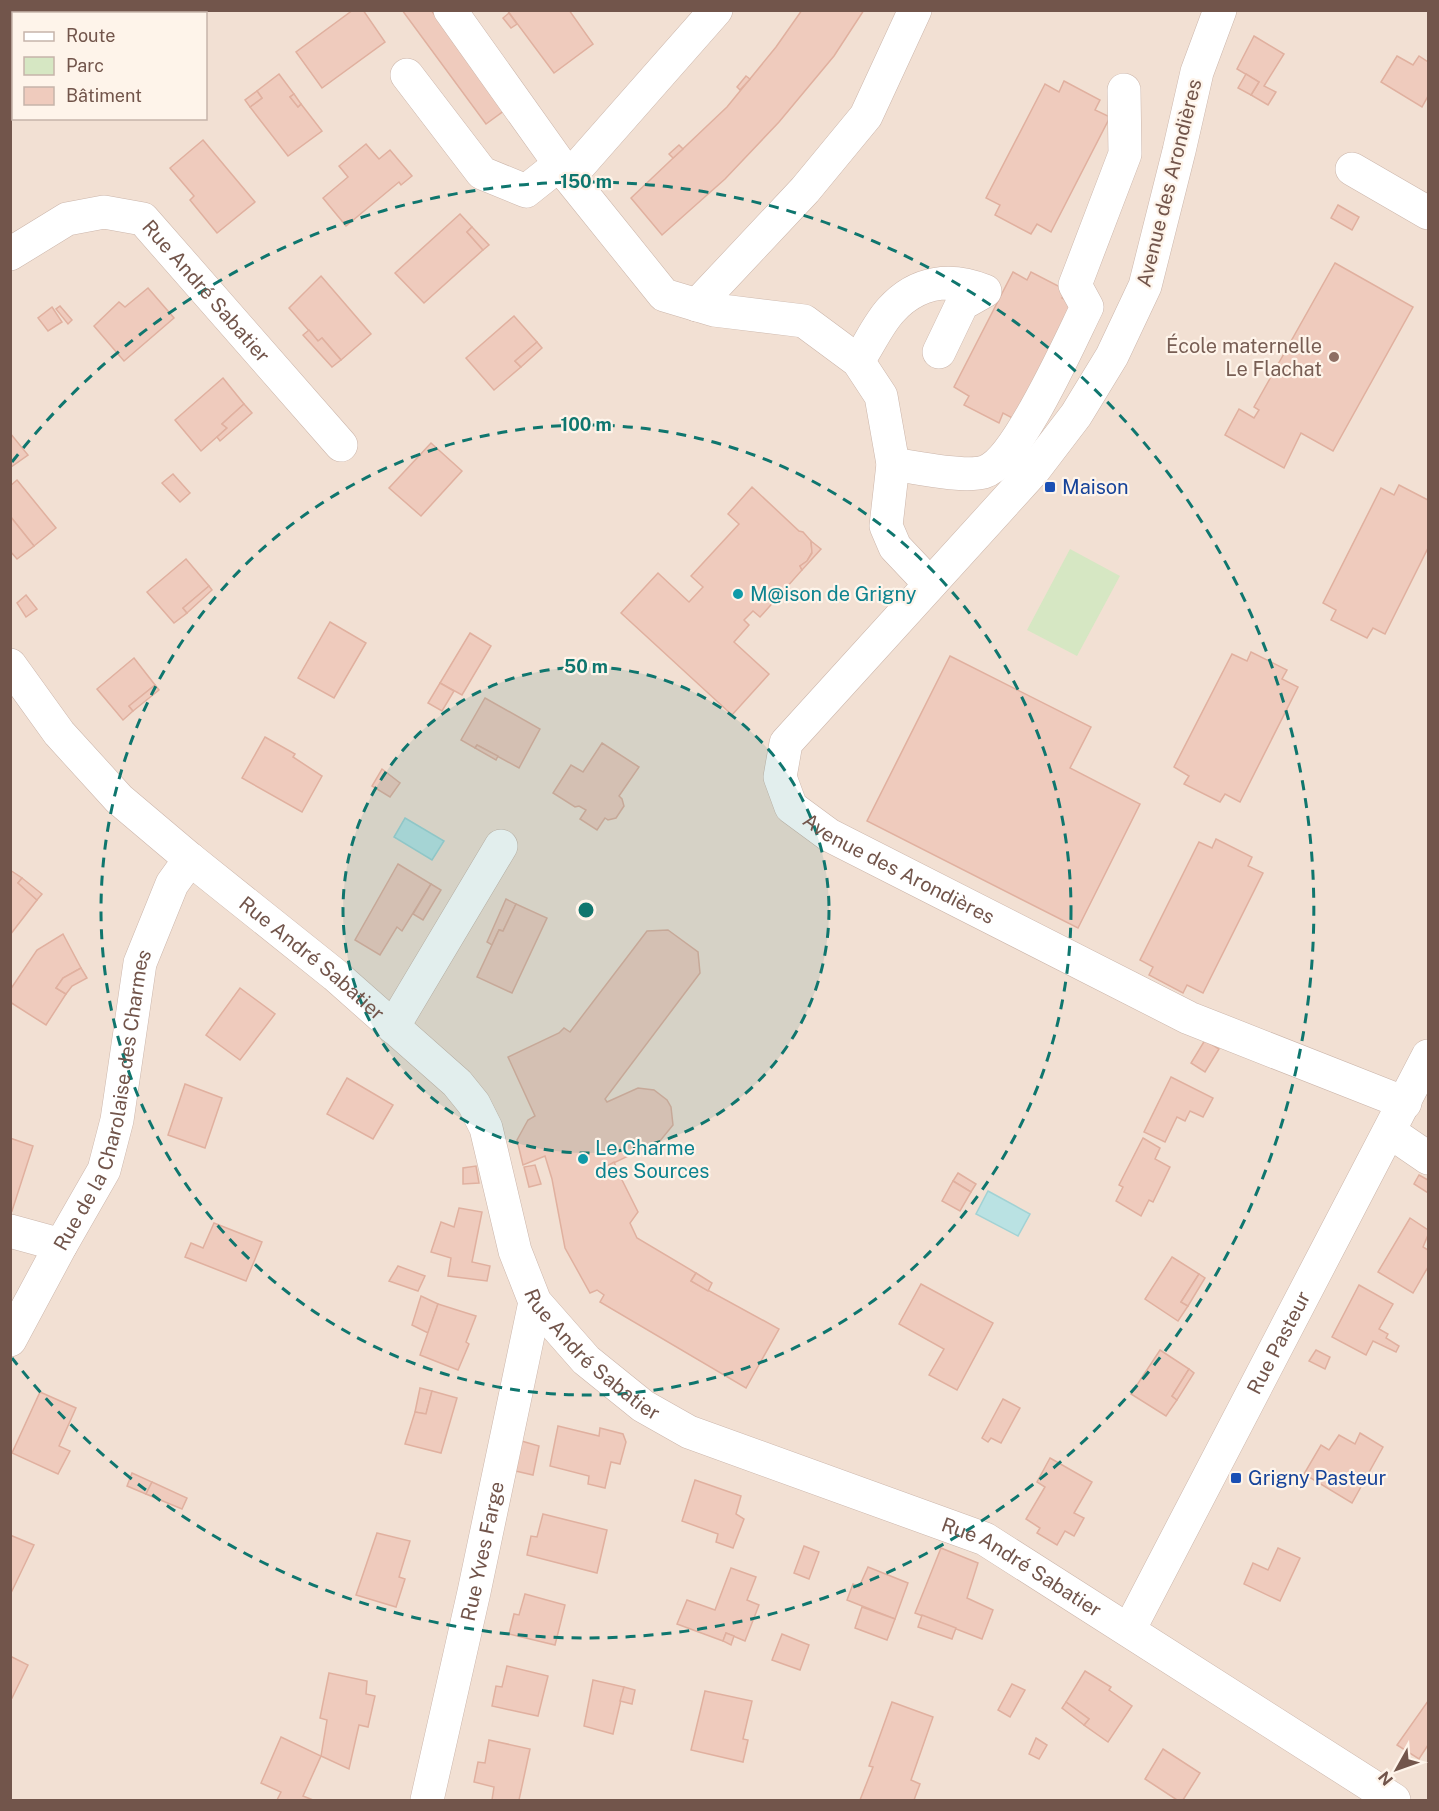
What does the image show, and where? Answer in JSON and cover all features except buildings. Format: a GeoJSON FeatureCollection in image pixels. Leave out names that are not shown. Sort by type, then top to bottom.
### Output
{"type":"FeatureCollection","features":[{"type":"Feature","properties":{"kind":"street"},"geometry":{"type":"LineString","coordinates":[[450,10],[565,171],[664,295],[714,310],[804,321],[858,361],[881,396],[892,464],[886,526],[895,547],[930,584]]}},
{"type":"Feature","properties":{"kind":"street"},"geometry":{"type":"LineString","coordinates":[[407,75],[482,173],[526,191],[565,171],[716,10]]}},
{"type":"Feature","properties":{"kind":"street"},"geometry":{"type":"LineString","coordinates":[[697,305],[805,190],[866,116],[915,10]]}},
{"type":"Feature","properties":{"kind":"street","name":"Avenue des Arondières"},"geometry":{"type":"LineString","coordinates":[[1220,10],[1197,72],[1145,286],[1113,356],[1076,415],[1034,470],[786,743],[780,777],[791,807],[829,836],[1189,1018],[1405,1103]]}},
{"type":"Feature","properties":{"kind":"street"},"geometry":{"type":"LineString","coordinates":[[892,464],[970,474],[986,472],[1006,454],[1026,427],[1087,307],[1075,285],[1125,154],[1124,90]]}},
{"type":"Feature","properties":{"kind":"street"},"geometry":{"type":"LineString","coordinates":[[1352,169],[1428,213]]}},
{"type":"Feature","properties":{"kind":"street","name":"Rue André Sabatier"},"geometry":{"type":"LineString","coordinates":[[10,254],[67,219],[104,212],[143,219],[341,445]]}},
{"type":"Feature","properties":{"kind":"street"},"geometry":{"type":"LineString","coordinates":[[858,361],[890,311],[905,297],[930,284],[966,284],[985,291],[962,304],[939,352]]}},
{"type":"Feature","properties":{"kind":"street","name":"Rue André Sabatier"},"geometry":{"type":"LineString","coordinates":[[10,665],[58,733],[119,800],[335,975],[457,1083],[474,1104],[486,1128],[515,1251],[535,1302],[586,1360],[643,1406],[689,1432],[985,1539],[1394,1800]]}},
{"type":"Feature","properties":{"kind":"street"},"geometry":{"type":"LineString","coordinates":[[393,1027],[501,846]]}},
{"type":"Feature","properties":{"kind":"street","name":"Rue de la Charolaise des Charmes"},"geometry":{"type":"LineString","coordinates":[[10,1340],[104,1170],[117,1120],[140,963],[167,894],[190,859]]}},
{"type":"Feature","properties":{"kind":"street","name":"Rue Pasteur"},"geometry":{"type":"LineString","coordinates":[[1129,1630],[1428,1056]]}},
{"type":"Feature","properties":{"kind":"street"},"geometry":{"type":"LineString","coordinates":[[1389,1132],[1428,1158]]}},
{"type":"Feature","properties":{"kind":"street"},"geometry":{"type":"LineString","coordinates":[[10,1231],[61,1245]]}},
{"type":"Feature","properties":{"kind":"street","name":"Rue Yves Farge"},"geometry":{"type":"LineString","coordinates":[[426,1800],[474,1592],[535,1302]]}},
{"type":"Feature","properties":{"kind":"shaded area"},"geometry":{"type":"Polygon","coordinates":[[[11,11],[1428,11],[1428,1800],[11,1800],[11,11]]]}},
{"type":"Feature","properties":{"kind":"green space"},"geometry":{"type":"Polygon","coordinates":[[[1070,549],[1120,576],[1077,656],[1027,630],[1070,549]]]}},
{"type":"Feature","properties":{"kind":"water"},"geometry":{"type":"Polygon","coordinates":[[[405,818],[444,841],[432,860],[394,837],[405,818]]]}},
{"type":"Feature","properties":{"kind":"water"},"geometry":{"type":"Polygon","coordinates":[[[988,1191],[1030,1214],[1018,1236],[976,1214],[988,1191]]]}},
{"type":"Feature","properties":{"kind":"place","name":"École maternelle Le Flachat"},"geometry":{"type":"Point","coordinates":[1334,357]}},
{"type":"Feature","properties":{"kind":"place","name":"Maison"},"geometry":{"type":"Point","coordinates":[1050,487]}},
{"type":"Feature","properties":{"kind":"place","name":"M@ison de Grigny"},"geometry":{"type":"Point","coordinates":[738,594]}},
{"type":"Feature","properties":{"kind":"place","name":"Le Charme des Sources"},"geometry":{"type":"Point","coordinates":[583,1159]}},
{"type":"Feature","properties":{"kind":"place","name":"Grigny Pasteur"},"geometry":{"type":"Point","coordinates":[1236,1478]}}]}
